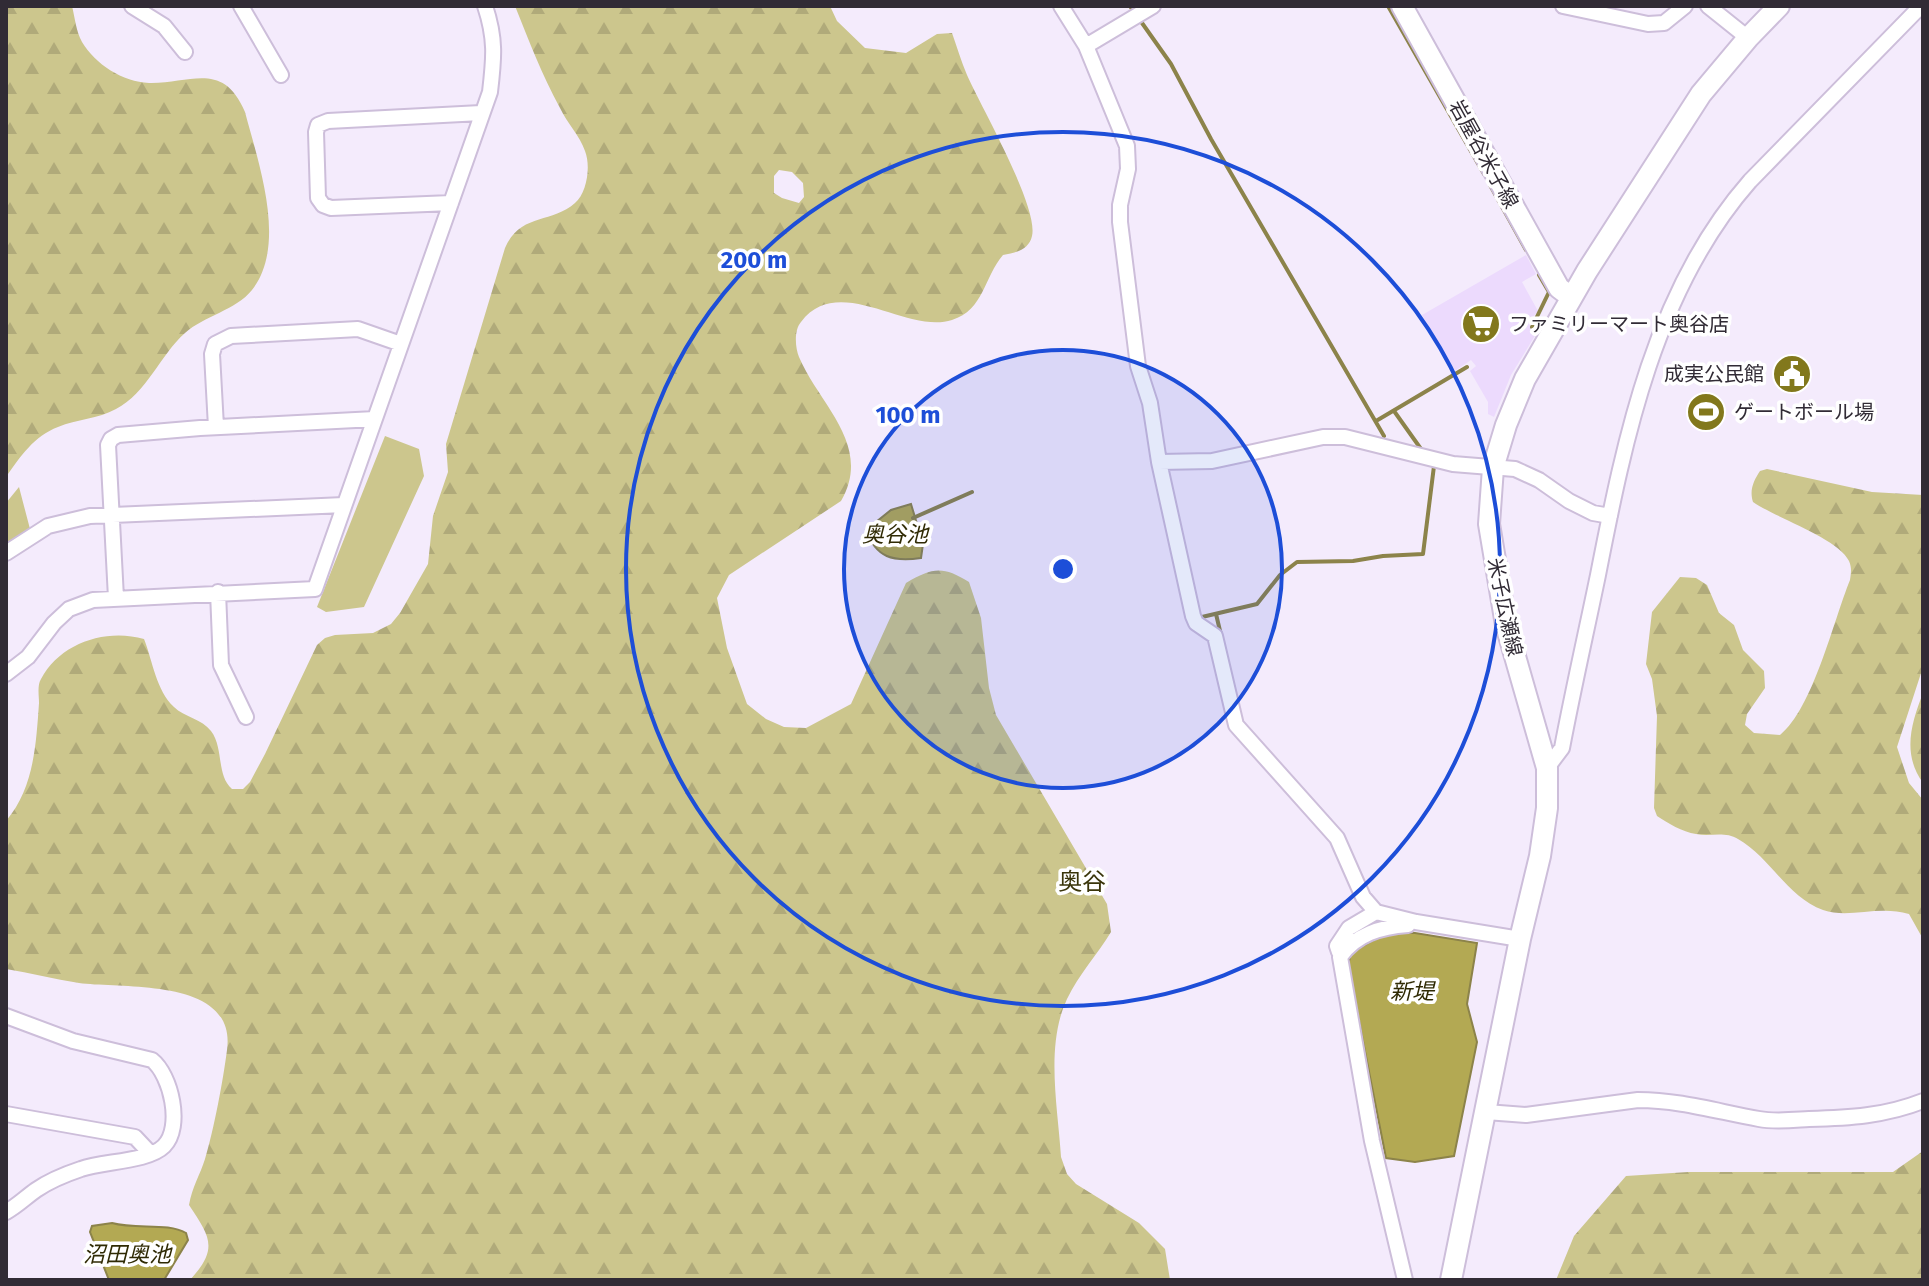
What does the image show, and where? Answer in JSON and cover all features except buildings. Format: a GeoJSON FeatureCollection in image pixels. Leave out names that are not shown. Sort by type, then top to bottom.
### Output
{"type":"FeatureCollection","features":[{"type":"Feature","properties":{"kind":"main road","name":"岩屋谷米子線"},"geometry":{"type":"LineString","coordinates":[[1402,6],[1559,288],[1571,297]]}},
{"type":"Feature","properties":{"kind":"main road","name":"米子広瀬線"},"geometry":{"type":"LineString","coordinates":[[1451,1280],[1547,808],[1547,768],[1506,625],[1489,524],[1493,468],[1525,379],[1571,297],[1701,94],[1779,6]]}},
{"type":"Feature","properties":{"kind":"street"},"geometry":{"type":"LineString","coordinates":[[132,6],[164,26],[185,52]]}},
{"type":"Feature","properties":{"kind":"street"},"geometry":{"type":"LineString","coordinates":[[241,6],[281,75]]}},
{"type":"Feature","properties":{"kind":"street"},"geometry":{"type":"LineString","coordinates":[[6,674],[28,657],[69,609],[93,600],[315,589],[490,92],[495,57],[493,31],[485,6]]}},
{"type":"Feature","properties":{"kind":"street"},"geometry":{"type":"LineString","coordinates":[[1061,6],[1086,46],[1127,146],[1128,169],[1120,205],[1120,222],[1138,366],[1155,428],[1159,462],[1193,616],[1196,623],[1215,636],[1236,725],[1337,838],[1363,897],[1376,912],[1416,922],[1520,939]]}},
{"type":"Feature","properties":{"kind":"street"},"geometry":{"type":"LineString","coordinates":[[1086,46],[1153,6]]}},
{"type":"Feature","properties":{"kind":"street"},"geometry":{"type":"LineString","coordinates":[[1563,6],[1648,24],[1664,23],[1685,6]]}},
{"type":"Feature","properties":{"kind":"street"},"geometry":{"type":"LineString","coordinates":[[1708,6],[1748,38]]}},
{"type":"Feature","properties":{"kind":"street"},"geometry":{"type":"LineString","coordinates":[[1547,768],[1562,748],[1621,463],[1643,386],[1674,300],[1701,246],[1725,209],[1921,6]]}},
{"type":"Feature","properties":{"kind":"street"},"geometry":{"type":"LineString","coordinates":[[451,203],[331,208],[323,205],[318,198],[318,125],[328,121],[481,113]]}},
{"type":"Feature","properties":{"kind":"street"},"geometry":{"type":"LineString","coordinates":[[216,427],[212,354],[215,344],[231,336],[358,329],[401,344]]}},
{"type":"Feature","properties":{"kind":"street"},"geometry":{"type":"LineString","coordinates":[[116,598],[110,515],[108,445],[111,439],[118,435],[216,427],[375,419]]}},
{"type":"Feature","properties":{"kind":"street"},"geometry":{"type":"LineString","coordinates":[[1159,462],[1212,461],[1253,450],[1334,436],[1453,464],[1515,469],[1593,513],[1610,516]]}},
{"type":"Feature","properties":{"kind":"street"},"geometry":{"type":"LineString","coordinates":[[6,553],[48,526],[90,516],[344,505]]}},
{"type":"Feature","properties":{"kind":"street"},"geometry":{"type":"LineString","coordinates":[[218,592],[221,665],[246,717]]}},
{"type":"Feature","properties":{"kind":"street"},"geometry":{"type":"LineString","coordinates":[[1376,912],[1349,928],[1337,946],[1371,1139],[1405,1280]]}},
{"type":"Feature","properties":{"kind":"street"},"geometry":{"type":"LineString","coordinates":[[1341,956],[1347,946],[1371,931],[1416,922]]}},
{"type":"Feature","properties":{"kind":"street"},"geometry":{"type":"LineString","coordinates":[[6,1016],[73,1041],[145,1057],[160,1066],[171,1095],[172,1129],[163,1147],[150,1153],[84,1168],[50,1181],[13,1201],[6,1212]]}},
{"type":"Feature","properties":{"kind":"street"},"geometry":{"type":"LineString","coordinates":[[1486,1112],[1526,1115],[1657,1100],[1781,1120],[1871,1117],[1923,1101]]}},
{"type":"Feature","properties":{"kind":"street"},"geometry":{"type":"LineString","coordinates":[[6,1114],[135,1137],[150,1153]]}},
{"type":"Feature","properties":{"kind":"shaded area"},"geometry":{"type":"Polygon","coordinates":[[[1526,255],[1536,274],[1522,282],[1538,311],[1528,323],[1536,334],[1511,375],[1494,417],[1488,414],[1488,402],[1470,371],[1476,366],[1471,360],[1455,371],[1422,315],[1526,255]]]}},
{"type":"Feature","properties":{"kind":"green space"},"geometry":{"type":"Polygon","coordinates":[[[6,6],[72,6],[78,33],[94,58],[129,79],[149,83],[204,78],[226,86],[245,112],[262,178],[269,227],[263,271],[245,297],[185,333],[127,402],[109,412],[49,431],[28,448],[6,477],[6,6]]]}},
{"type":"Feature","properties":{"kind":"green space"},"geometry":{"type":"Polygon","coordinates":[[[515,6],[830,6],[837,21],[865,48],[906,53],[937,34],[952,33],[967,75],[1027,203],[1032,222],[1030,241],[1021,250],[1003,255],[971,309],[952,320],[915,320],[854,303],[834,303],[817,308],[801,322],[796,334],[798,353],[840,426],[851,462],[849,481],[841,501],[729,575],[717,598],[727,648],[747,704],[766,719],[784,727],[806,728],[851,704],[906,583],[938,570],[969,582],[981,618],[989,688],[996,715],[1107,904],[1111,932],[1067,999],[1056,1036],[1055,1077],[1061,1157],[1067,1174],[1076,1184],[1139,1223],[1165,1249],[1170,1280],[190,1280],[208,1251],[206,1234],[189,1205],[205,1159],[218,1105],[227,1050],[225,1026],[214,1010],[196,998],[173,991],[79,983],[6,969],[6,821],[23,795],[28,780],[37,735],[40,681],[49,666],[85,641],[115,636],[144,639],[159,684],[168,700],[211,731],[218,745],[227,783],[232,789],[243,789],[265,754],[317,645],[335,635],[373,633],[391,624],[428,564],[433,516],[448,472],[446,444],[505,248],[519,229],[566,210],[575,203],[587,179],[588,164],[583,145],[553,96],[515,6]],[[779,170],[774,176],[774,193],[799,203],[804,197],[803,183],[792,172],[779,170]]]}},
{"type":"Feature","properties":{"kind":"green space"},"geometry":{"type":"Polygon","coordinates":[[[385,436],[419,449],[424,476],[364,607],[326,612],[317,607],[385,436]]]}},
{"type":"Feature","properties":{"kind":"green space"},"geometry":{"type":"Polygon","coordinates":[[[1767,469],[1872,492],[1923,495],[1923,667],[1897,747],[1909,783],[1923,800],[1923,939],[1909,914],[1833,912],[1810,904],[1738,839],[1728,835],[1701,835],[1675,827],[1657,816],[1654,808],[1657,716],[1652,679],[1646,664],[1652,612],[1680,577],[1696,578],[1707,585],[1719,613],[1734,625],[1743,650],[1764,671],[1765,688],[1747,714],[1745,725],[1754,733],[1780,735],[1792,722],[1812,685],[1850,580],[1849,561],[1833,544],[1753,502],[1754,482],[1760,471],[1767,469]]]}},
{"type":"Feature","properties":{"kind":"green space"},"geometry":{"type":"Polygon","coordinates":[[[19,487],[30,529],[6,544],[6,503],[19,487]]]}},
{"type":"Feature","properties":{"kind":"green space"},"geometry":{"type":"Polygon","coordinates":[[[1923,693],[1923,783],[1912,761],[1911,739],[1923,693]]]}},
{"type":"Feature","properties":{"kind":"green space"},"geometry":{"type":"Polygon","coordinates":[[[1923,1151],[1923,1280],[1556,1280],[1574,1236],[1626,1176],[1688,1172],[1893,1172],[1923,1151]]]}},
{"type":"Feature","properties":{"kind":"water","name":"奥谷池"},"geometry":{"type":"Polygon","coordinates":[[[911,504],[923,544],[921,558],[887,556],[875,547],[866,530],[891,510],[911,504]]]}},
{"type":"Feature","properties":{"kind":"water","name":"新堤"},"geometry":{"type":"Polygon","coordinates":[[[1415,933],[1477,943],[1467,1004],[1477,1042],[1454,1156],[1415,1162],[1386,1158],[1348,965],[1351,953],[1384,934],[1415,933]]]}},
{"type":"Feature","properties":{"kind":"water","name":"沼田奥池"},"geometry":{"type":"Polygon","coordinates":[[[112,1223],[170,1228],[186,1233],[188,1240],[164,1280],[109,1280],[90,1232],[92,1226],[112,1223]]]}},
{"type":"Feature","properties":{"kind":"waterway"},"geometry":{"type":"LineString","coordinates":[[1130,6],[1171,64],[1211,139],[1384,436]]}},
{"type":"Feature","properties":{"kind":"waterway"},"geometry":{"type":"LineString","coordinates":[[1388,6],[1484,174]]}},
{"type":"Feature","properties":{"kind":"waterway"},"geometry":{"type":"LineString","coordinates":[[1490,185],[1526,250]]}},
{"type":"Feature","properties":{"kind":"waterway"},"geometry":{"type":"LineString","coordinates":[[1532,327],[1549,292],[1539,275]]}},
{"type":"Feature","properties":{"kind":"waterway"},"geometry":{"type":"LineString","coordinates":[[1376,421],[1467,367]]}},
{"type":"Feature","properties":{"kind":"waterway"},"geometry":{"type":"LineString","coordinates":[[1394,411],[1421,449]]}},
{"type":"Feature","properties":{"kind":"waterway"},"geometry":{"type":"LineString","coordinates":[[1202,617],[1257,604],[1280,575],[1297,562],[1353,561],[1423,554],[1434,466]]}},
{"type":"Feature","properties":{"kind":"waterway"},"geometry":{"type":"LineString","coordinates":[[913,518],[972,492]]}},
{"type":"Feature","properties":{"kind":"waterway"},"geometry":{"type":"LineString","coordinates":[[1216,614],[1221,635]]}},
{"type":"Feature","properties":{"kind":"place","name":"ファミリーマート奥谷店"},"geometry":{"type":"Point","coordinates":[1481,324]}},
{"type":"Feature","properties":{"kind":"place","name":"成実公民館"},"geometry":{"type":"Point","coordinates":[1792,374]}},
{"type":"Feature","properties":{"kind":"place","name":"ゲートボール場"},"geometry":{"type":"Point","coordinates":[1706,412]}},
{"type":"Feature","properties":{"kind":"district","name":"奥谷"},"geometry":{"type":"Point","coordinates":[1082,882]}}]}
